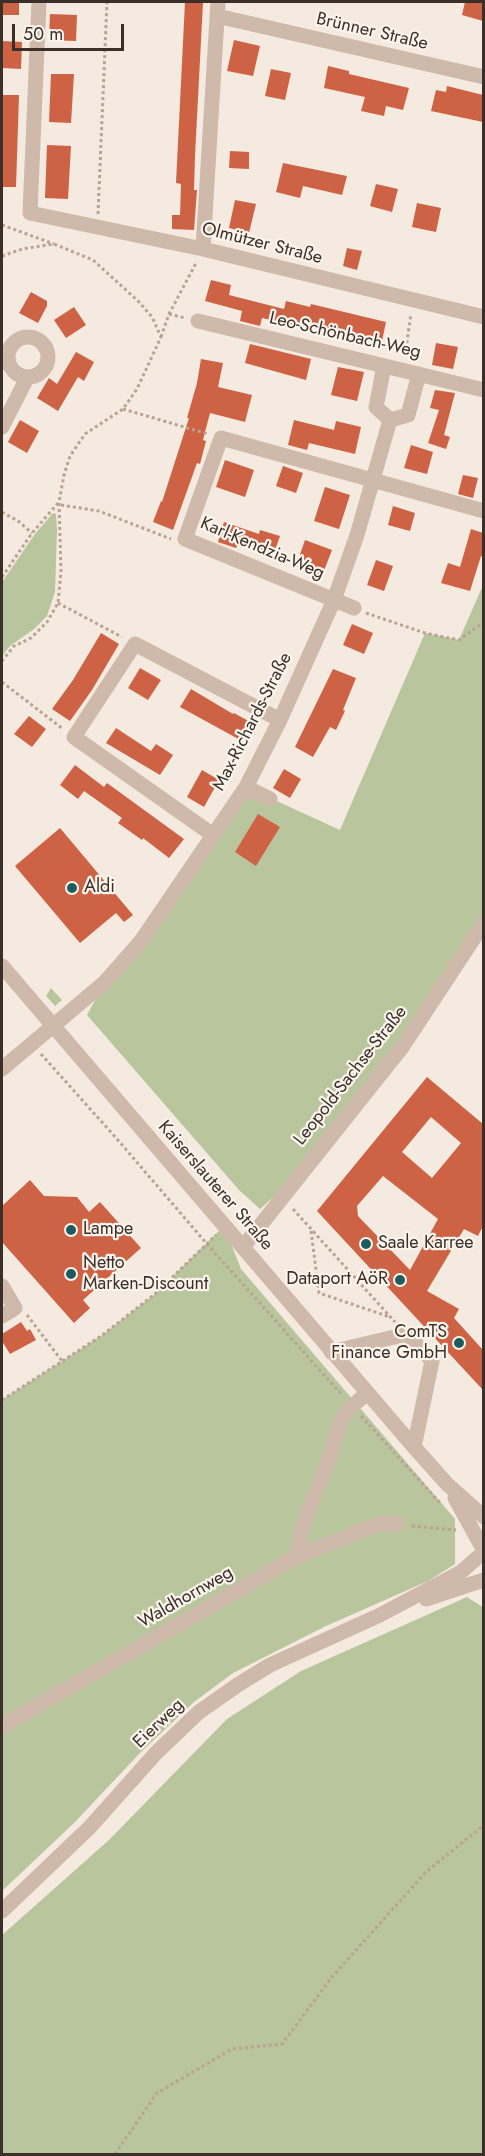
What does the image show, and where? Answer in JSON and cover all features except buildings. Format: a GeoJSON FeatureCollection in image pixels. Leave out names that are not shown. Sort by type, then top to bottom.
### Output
{"type":"FeatureCollection","features":[{"type":"Feature","properties":{"kind":"street","name":"Olmützer Straße"},"geometry":{"type":"LineString","coordinates":[[39,2],[30,213],[203,249],[483,317]]}},
{"type":"Feature","properties":{"kind":"street","name":"Brünner Straße"},"geometry":{"type":"LineString","coordinates":[[217,9],[483,78]]}},
{"type":"Feature","properties":{"kind":"street"},"geometry":{"type":"LineString","coordinates":[[203,249],[217,9]]}},
{"type":"Feature","properties":{"kind":"street","name":"Leo-Schönbach-Weg"},"geometry":{"type":"LineString","coordinates":[[198,321],[483,390]]}},
{"type":"Feature","properties":{"kind":"street"},"geometry":{"type":"LineString","coordinates":[[384,366],[376,407],[390,420],[408,415],[419,374]]}},
{"type":"Feature","properties":{"kind":"street"},"geometry":{"type":"LineString","coordinates":[[2,427],[27,378]]}},
{"type":"Feature","properties":{"kind":"street","name":"Max-Richards-Straße"},"geometry":{"type":"LineString","coordinates":[[2,1069],[105,982],[141,941],[246,787],[280,720],[334,600],[357,536],[390,420]]}},
{"type":"Feature","properties":{"kind":"street"},"geometry":{"type":"LineString","coordinates":[[221,438],[483,511]]}},
{"type":"Feature","properties":{"kind":"street","name":"Karl-Kendzia-Weg"},"geometry":{"type":"LineString","coordinates":[[221,438],[185,539],[354,608]]}},
{"type":"Feature","properties":{"kind":"street"},"geometry":{"type":"LineString","coordinates":[[213,835],[74,737],[135,644],[280,720]]}},
{"type":"Feature","properties":{"kind":"street"},"geometry":{"type":"LineString","coordinates":[[246,787],[270,799]]}},
{"type":"Feature","properties":{"kind":"street","name":"Leopold-Sachse-Straße"},"geometry":{"type":"LineString","coordinates":[[243,1247],[403,1046],[483,923]]}},
{"type":"Feature","properties":{"kind":"street","name":"Kaiserslauterer Straße"},"geometry":{"type":"LineString","coordinates":[[2,966],[367,1394],[447,1484],[483,1517]]}},
{"type":"Feature","properties":{"kind":"street"},"geometry":{"type":"LineString","coordinates":[[2,1286],[15,1308],[2,1316]]}},
{"type":"Feature","properties":{"kind":"street"},"geometry":{"type":"LineString","coordinates":[[331,1352],[406,1334],[432,1361],[414,1447]]}},
{"type":"Feature","properties":{"kind":"street"},"geometry":{"type":"LineString","coordinates":[[296,1557],[304,1523],[332,1451],[340,1421],[352,1406],[367,1394]]}},
{"type":"Feature","properties":{"kind":"street","name":"Kaiserslauterer Straße"},"geometry":{"type":"LineString","coordinates":[[447,1484],[481,1548],[483,1574]]}},
{"type":"Feature","properties":{"kind":"street","name":"Waldhornweg"},"geometry":{"type":"LineString","coordinates":[[2,1726],[296,1557],[381,1523],[398,1524]]}},
{"type":"Feature","properties":{"kind":"street","name":"Eierweg"},"geometry":{"type":"LineString","coordinates":[[2,1911],[90,1827],[156,1753],[199,1712],[270,1665],[380,1615],[461,1572],[481,1548]]}},
{"type":"Feature","properties":{"kind":"street","name":"Eierweg"},"geometry":{"type":"LineString","coordinates":[[380,1615],[483,1580]]}},
{"type":"Feature","properties":{"kind":"path"},"geometry":{"type":"LineString","coordinates":[[97,228],[107,2]]}},
{"type":"Feature","properties":{"kind":"path"},"geometry":{"type":"LineString","coordinates":[[2,225],[93,260],[138,301],[152,317],[161,337]]}},
{"type":"Feature","properties":{"kind":"path"},"geometry":{"type":"LineString","coordinates":[[2,256],[22,249],[54,244]]}},
{"type":"Feature","properties":{"kind":"path"},"geometry":{"type":"LineString","coordinates":[[2,661],[14,646],[31,638],[39,630],[58,603],[61,572],[60,503],[64,475],[70,456],[85,434],[123,409],[138,389],[170,314],[203,249]]}},
{"type":"Feature","properties":{"kind":"path"},"geometry":{"type":"LineString","coordinates":[[402,370],[413,301]]}},
{"type":"Feature","properties":{"kind":"path"},"geometry":{"type":"LineString","coordinates":[[123,409],[221,438]]}},
{"type":"Feature","properties":{"kind":"path"},"geometry":{"type":"LineString","coordinates":[[2,577],[32,533],[60,503]]}},
{"type":"Feature","properties":{"kind":"path"},"geometry":{"type":"LineString","coordinates":[[60,503],[99,511],[176,540],[185,539]]}},
{"type":"Feature","properties":{"kind":"path"},"geometry":{"type":"LineString","coordinates":[[2,512],[18,521],[32,533]]}},
{"type":"Feature","properties":{"kind":"path"},"geometry":{"type":"LineString","coordinates":[[58,603],[135,644]]}},
{"type":"Feature","properties":{"kind":"path"},"geometry":{"type":"LineString","coordinates":[[354,608],[425,633],[459,640],[483,622]]}},
{"type":"Feature","properties":{"kind":"path"},"geometry":{"type":"LineString","coordinates":[[2,682],[74,737]]}},
{"type":"Feature","properties":{"kind":"path"},"geometry":{"type":"LineString","coordinates":[[33,1044],[207,1244],[444,1506]]}},
{"type":"Feature","properties":{"kind":"path"},"geometry":{"type":"LineString","coordinates":[[282,1197],[406,1334]]}},
{"type":"Feature","properties":{"kind":"path"},"geometry":{"type":"LineString","coordinates":[[2,1400],[101,1336],[155,1294],[224,1226]]}},
{"type":"Feature","properties":{"kind":"path"},"geometry":{"type":"LineString","coordinates":[[311,1229],[319,1293],[392,1317]]}},
{"type":"Feature","properties":{"kind":"path"},"geometry":{"type":"LineString","coordinates":[[15,1308],[27,1315],[62,1361]]}},
{"type":"Feature","properties":{"kind":"path"},"geometry":{"type":"LineString","coordinates":[[398,1524],[456,1530]]}},
{"type":"Feature","properties":{"kind":"path"},"geometry":{"type":"LineString","coordinates":[[115,2154],[157,2093],[232,2049],[282,2044],[332,1977],[426,1872],[483,1825]]}},
{"type":"Feature","properties":{"kind":"green space"},"geometry":{"type":"Polygon","coordinates":[[[53,513],[56,514],[57,530],[55,592],[47,616],[34,629],[10,646],[2,656],[2,582],[35,534],[53,513]]]}},
{"type":"Feature","properties":{"kind":"green space"},"geometry":{"type":"Polygon","coordinates":[[[483,585],[483,923],[403,1046],[278,1193],[260,1209],[239,1190],[87,1015],[105,982],[246,787],[340,830],[425,633],[459,640],[483,585]]]}},
{"type":"Feature","properties":{"kind":"green space"},"geometry":{"type":"Polygon","coordinates":[[[51,988],[62,1000],[55,1006],[46,996],[51,988]]]}},
{"type":"Feature","properties":{"kind":"green space"},"geometry":{"type":"Polygon","coordinates":[[[224,1226],[241,1269],[455,1519],[455,1564],[428,1581],[326,1626],[233,1673],[194,1702],[140,1753],[74,1823],[2,1891],[2,1400],[101,1336],[155,1294],[224,1226]]]}},
{"type":"Feature","properties":{"kind":"green space"},"geometry":{"type":"Polygon","coordinates":[[[467,1597],[484,1608],[483,2154],[2,2154],[2,1935],[109,1840],[227,1719],[301,1671],[467,1597]]]}},
{"type":"Feature","properties":{"kind":"place","name":"Aldi"},"geometry":{"type":"Point","coordinates":[72,888]}},
{"type":"Feature","properties":{"kind":"place","name":"Lampe"},"geometry":{"type":"Point","coordinates":[71,1230]}},
{"type":"Feature","properties":{"kind":"place","name":"Saale Karree"},"geometry":{"type":"Point","coordinates":[366,1244]}},
{"type":"Feature","properties":{"kind":"place","name":"Netto Marken-Discount"},"geometry":{"type":"Point","coordinates":[71,1274]}},
{"type":"Feature","properties":{"kind":"place","name":"Dataport AöR"},"geometry":{"type":"Point","coordinates":[400,1280]}},
{"type":"Feature","properties":{"kind":"place","name":"ComTS Finance GmbH"},"geometry":{"type":"Point","coordinates":[459,1343]}}]}
